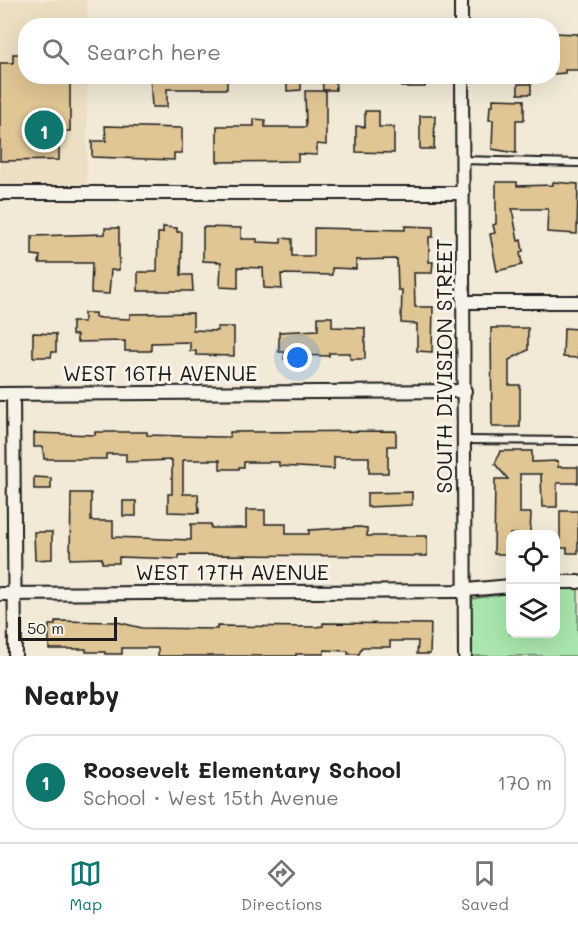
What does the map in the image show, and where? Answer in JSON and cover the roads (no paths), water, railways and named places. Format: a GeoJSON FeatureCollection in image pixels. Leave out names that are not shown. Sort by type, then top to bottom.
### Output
{"type":"FeatureCollection","features":[{"type":"Feature","properties":{"kind":"street"},"geometry":{"type":"LineString","coordinates":[[461,0],[461,18]]}},
{"type":"Feature","properties":{"kind":"street","name":"SOUTH DIVISION STREET"},"geometry":{"type":"LineString","coordinates":[[462,84],[465,656]]}},
{"type":"Feature","properties":{"kind":"street"},"geometry":{"type":"LineString","coordinates":[[0,193],[463,193]]}},
{"type":"Feature","properties":{"kind":"street"},"geometry":{"type":"LineString","coordinates":[[465,302],[578,302]]}},
{"type":"Feature","properties":{"kind":"street","name":"WEST 16TH AVENUE"},"geometry":{"type":"LineString","coordinates":[[0,394],[465,391]]}},
{"type":"Feature","properties":{"kind":"street"},"geometry":{"type":"LineString","coordinates":[[13,394],[15,656]]}},
{"type":"Feature","properties":{"kind":"street"},"geometry":{"type":"LineString","coordinates":[[560,582],[578,582]]}},
{"type":"Feature","properties":{"kind":"street","name":"WEST 17TH AVENUE"},"geometry":{"type":"LineString","coordinates":[[0,594],[465,591],[506,586]]}},
{"type":"Feature","properties":{"kind":"lane"},"geometry":{"type":"LineString","coordinates":[[463,160],[578,163]]}},
{"type":"Feature","properties":{"kind":"lane"},"geometry":{"type":"LineString","coordinates":[[465,440],[578,441]]}},
{"type":"Feature","properties":{"kind":"place","name":"Roosevelt Elementary School"},"geometry":{"type":"Point","coordinates":[44,130]}}]}
